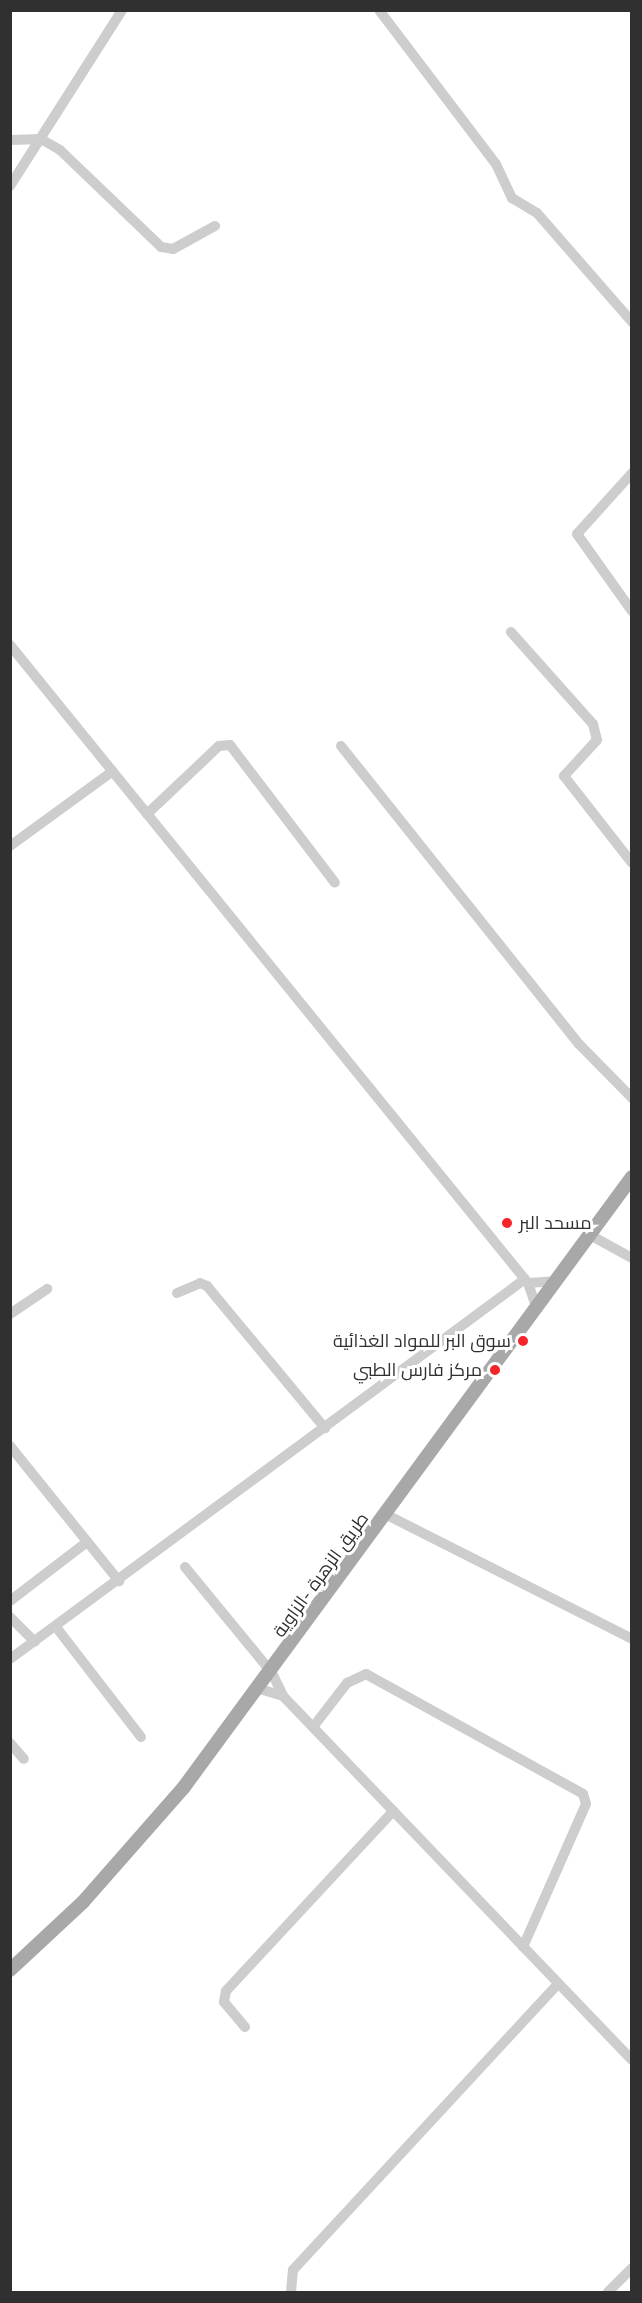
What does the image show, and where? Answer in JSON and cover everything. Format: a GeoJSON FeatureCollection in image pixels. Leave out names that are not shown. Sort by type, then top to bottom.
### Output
{"type":"FeatureCollection","features":[{"type":"Feature","properties":{"kind":"main road","name":"طريق الزهرة -الزاوية"},"geometry":{"type":"LineString","coordinates":[[10,1970],[149,1831],[260,1689],[536,1305],[632,1177]]}},
{"type":"Feature","properties":{"kind":"street"},"geometry":{"type":"LineString","coordinates":[[10,186],[122,10]]}},
{"type":"Feature","properties":{"kind":"street"},"geometry":{"type":"LineString","coordinates":[[379,10],[496,164],[512,198],[537,213],[632,322]]}},
{"type":"Feature","properties":{"kind":"street"},"geometry":{"type":"LineString","coordinates":[[10,140],[41,139],[90,173],[161,247],[173,249],[215,226]]}},
{"type":"Feature","properties":{"kind":"street"},"geometry":{"type":"LineString","coordinates":[[632,473],[577,534],[632,611]]}},
{"type":"Feature","properties":{"kind":"street"},"geometry":{"type":"LineString","coordinates":[[511,632],[593,724],[597,740],[564,777],[632,863]]}},
{"type":"Feature","properties":{"kind":"street"},"geometry":{"type":"LineString","coordinates":[[10,645],[526,1281],[536,1305]]}},
{"type":"Feature","properties":{"kind":"street"},"geometry":{"type":"LineString","coordinates":[[147,814],[219,746],[230,745],[335,883]]}},
{"type":"Feature","properties":{"kind":"street"},"geometry":{"type":"LineString","coordinates":[[341,746],[579,1044],[632,1098]]}},
{"type":"Feature","properties":{"kind":"street"},"geometry":{"type":"LineString","coordinates":[[10,846],[113,771]]}},
{"type":"Feature","properties":{"kind":"street"},"geometry":{"type":"LineString","coordinates":[[590,1235],[632,1258]]}},
{"type":"Feature","properties":{"kind":"street"},"geometry":{"type":"LineString","coordinates":[[10,1659],[526,1281],[555,1281]]}},
{"type":"Feature","properties":{"kind":"street"},"geometry":{"type":"LineString","coordinates":[[177,1293],[200,1283],[207,1286],[325,1428]]}},
{"type":"Feature","properties":{"kind":"street"},"geometry":{"type":"LineString","coordinates":[[10,1314],[47,1288]]}},
{"type":"Feature","properties":{"kind":"street"},"geometry":{"type":"LineString","coordinates":[[10,1446],[119,1581]]}},
{"type":"Feature","properties":{"kind":"street"},"geometry":{"type":"LineString","coordinates":[[387,1515],[632,1639]]}},
{"type":"Feature","properties":{"kind":"street"},"geometry":{"type":"LineString","coordinates":[[10,1601],[87,1542]]}},
{"type":"Feature","properties":{"kind":"street"},"geometry":{"type":"LineString","coordinates":[[185,1567],[272,1672],[283,1696],[632,2060]]}},
{"type":"Feature","properties":{"kind":"street"},"geometry":{"type":"LineString","coordinates":[[10,1617],[35,1642]]}},
{"type":"Feature","properties":{"kind":"street"},"geometry":{"type":"LineString","coordinates":[[56,1627],[141,1737]]}},
{"type":"Feature","properties":{"kind":"street"},"geometry":{"type":"LineString","coordinates":[[313,1727],[347,1683],[366,1674],[583,1794],[586,1804],[523,1947]]}},
{"type":"Feature","properties":{"kind":"street"},"geometry":{"type":"LineString","coordinates":[[260,1689],[283,1696]]}},
{"type":"Feature","properties":{"kind":"street"},"geometry":{"type":"LineString","coordinates":[[10,1743],[24,1759]]}},
{"type":"Feature","properties":{"kind":"street"},"geometry":{"type":"LineString","coordinates":[[245,2027],[224,2002],[226,1992],[393,1811]]}},
{"type":"Feature","properties":{"kind":"street"},"geometry":{"type":"LineString","coordinates":[[291,2292],[293,2270],[558,1984]]}},
{"type":"Feature","properties":{"kind":"street"},"geometry":{"type":"LineString","coordinates":[[608,2292],[632,2268]]}},
{"type":"Feature","properties":{"kind":"place","name":"مسحد البر"},"geometry":{"type":"Point","coordinates":[507,1223]}},
{"type":"Feature","properties":{"kind":"place","name":"سوق البر للمواد الغذائية"},"geometry":{"type":"Point","coordinates":[523,1341]}},
{"type":"Feature","properties":{"kind":"place","name":"مركز فارس الطبي"},"geometry":{"type":"Point","coordinates":[495,1370]}}]}
